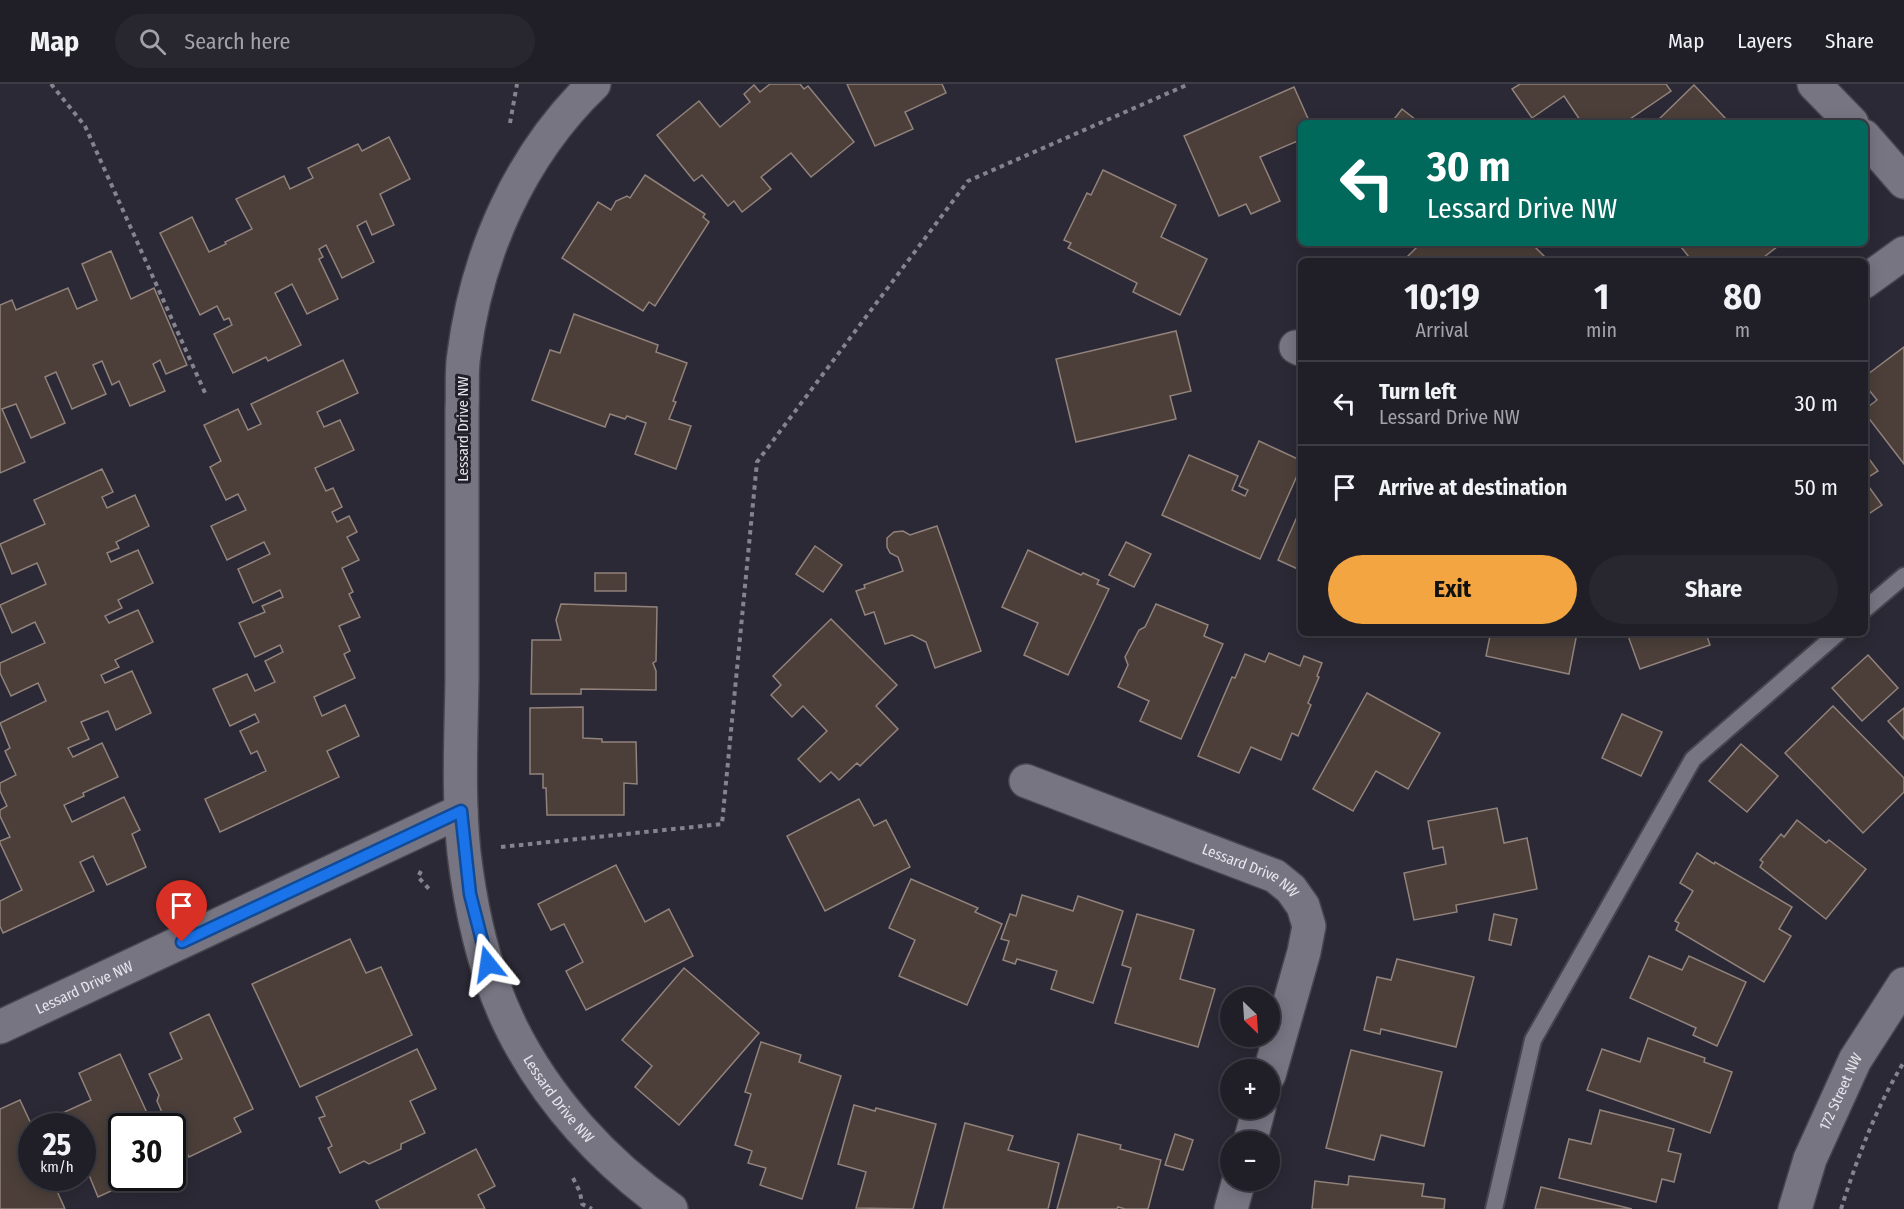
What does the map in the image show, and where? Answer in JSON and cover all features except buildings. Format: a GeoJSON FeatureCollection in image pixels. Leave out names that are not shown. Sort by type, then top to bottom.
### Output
{"type":"FeatureCollection","features":[{"type":"Feature","properties":{"kind":"street","name":"Lessard Drive NW"},"geometry":{"type":"LineString","coordinates":[[594,84],[553,128],[511,197],[495,231],[478,281],[463,356],[461,811],[470,894],[498,998],[511,1028],[534,1067],[561,1105],[651,1204]]}},
{"type":"Feature","properties":{"kind":"street"},"geometry":{"type":"LineString","coordinates":[[1814,84],[1849,120]]}},
{"type":"Feature","properties":{"kind":"street"},"geometry":{"type":"LineString","coordinates":[[1868,141],[1904,182]]}},
{"type":"Feature","properties":{"kind":"street"},"geometry":{"type":"LineString","coordinates":[[1868,279],[1904,253]]}},
{"type":"Feature","properties":{"kind":"street","name":"Lessard Drive NW"},"geometry":{"type":"LineString","coordinates":[[1026,781],[1275,876],[1291,889],[1303,906],[1309,926],[1304,952],[1274,1059]]}},
{"type":"Feature","properties":{"kind":"street","name":"Lessard Drive NW"},"geometry":{"type":"LineString","coordinates":[[0,1027],[461,811]]}},
{"type":"Feature","properties":{"kind":"street","name":"172 Street NW"},"geometry":{"type":"LineString","coordinates":[[1795,1209],[1810,1159],[1855,1060],[1904,984]]}},
{"type":"Feature","properties":{"kind":"street"},"geometry":{"type":"LineString","coordinates":[[1231,1209],[1236,1191]]}},
{"type":"Feature","properties":{"kind":"lane"},"geometry":{"type":"LineString","coordinates":[[1868,607],[1904,576]]}},
{"type":"Feature","properties":{"kind":"lane"},"geometry":{"type":"LineString","coordinates":[[1494,1209],[1533,1040],[1693,759],[1835,636]]}},
{"type":"Feature","properties":{"kind":"path"},"geometry":{"type":"LineString","coordinates":[[51,84],[85,126],[206,395]]}},
{"type":"Feature","properties":{"kind":"path"},"geometry":{"type":"LineString","coordinates":[[511,122],[517,84]]}},
{"type":"Feature","properties":{"kind":"path"},"geometry":{"type":"LineString","coordinates":[[464,851],[722,824],[758,462],[968,181],[1189,84]]}},
{"type":"Feature","properties":{"kind":"path"},"geometry":{"type":"LineString","coordinates":[[1841,1209],[1866,1139],[1904,1062]]}},
{"type":"Feature","properties":{"kind":"route"},"geometry":{"type":"LineString","coordinates":[[182,942],[461,811],[470,894],[488,964]]}}]}
